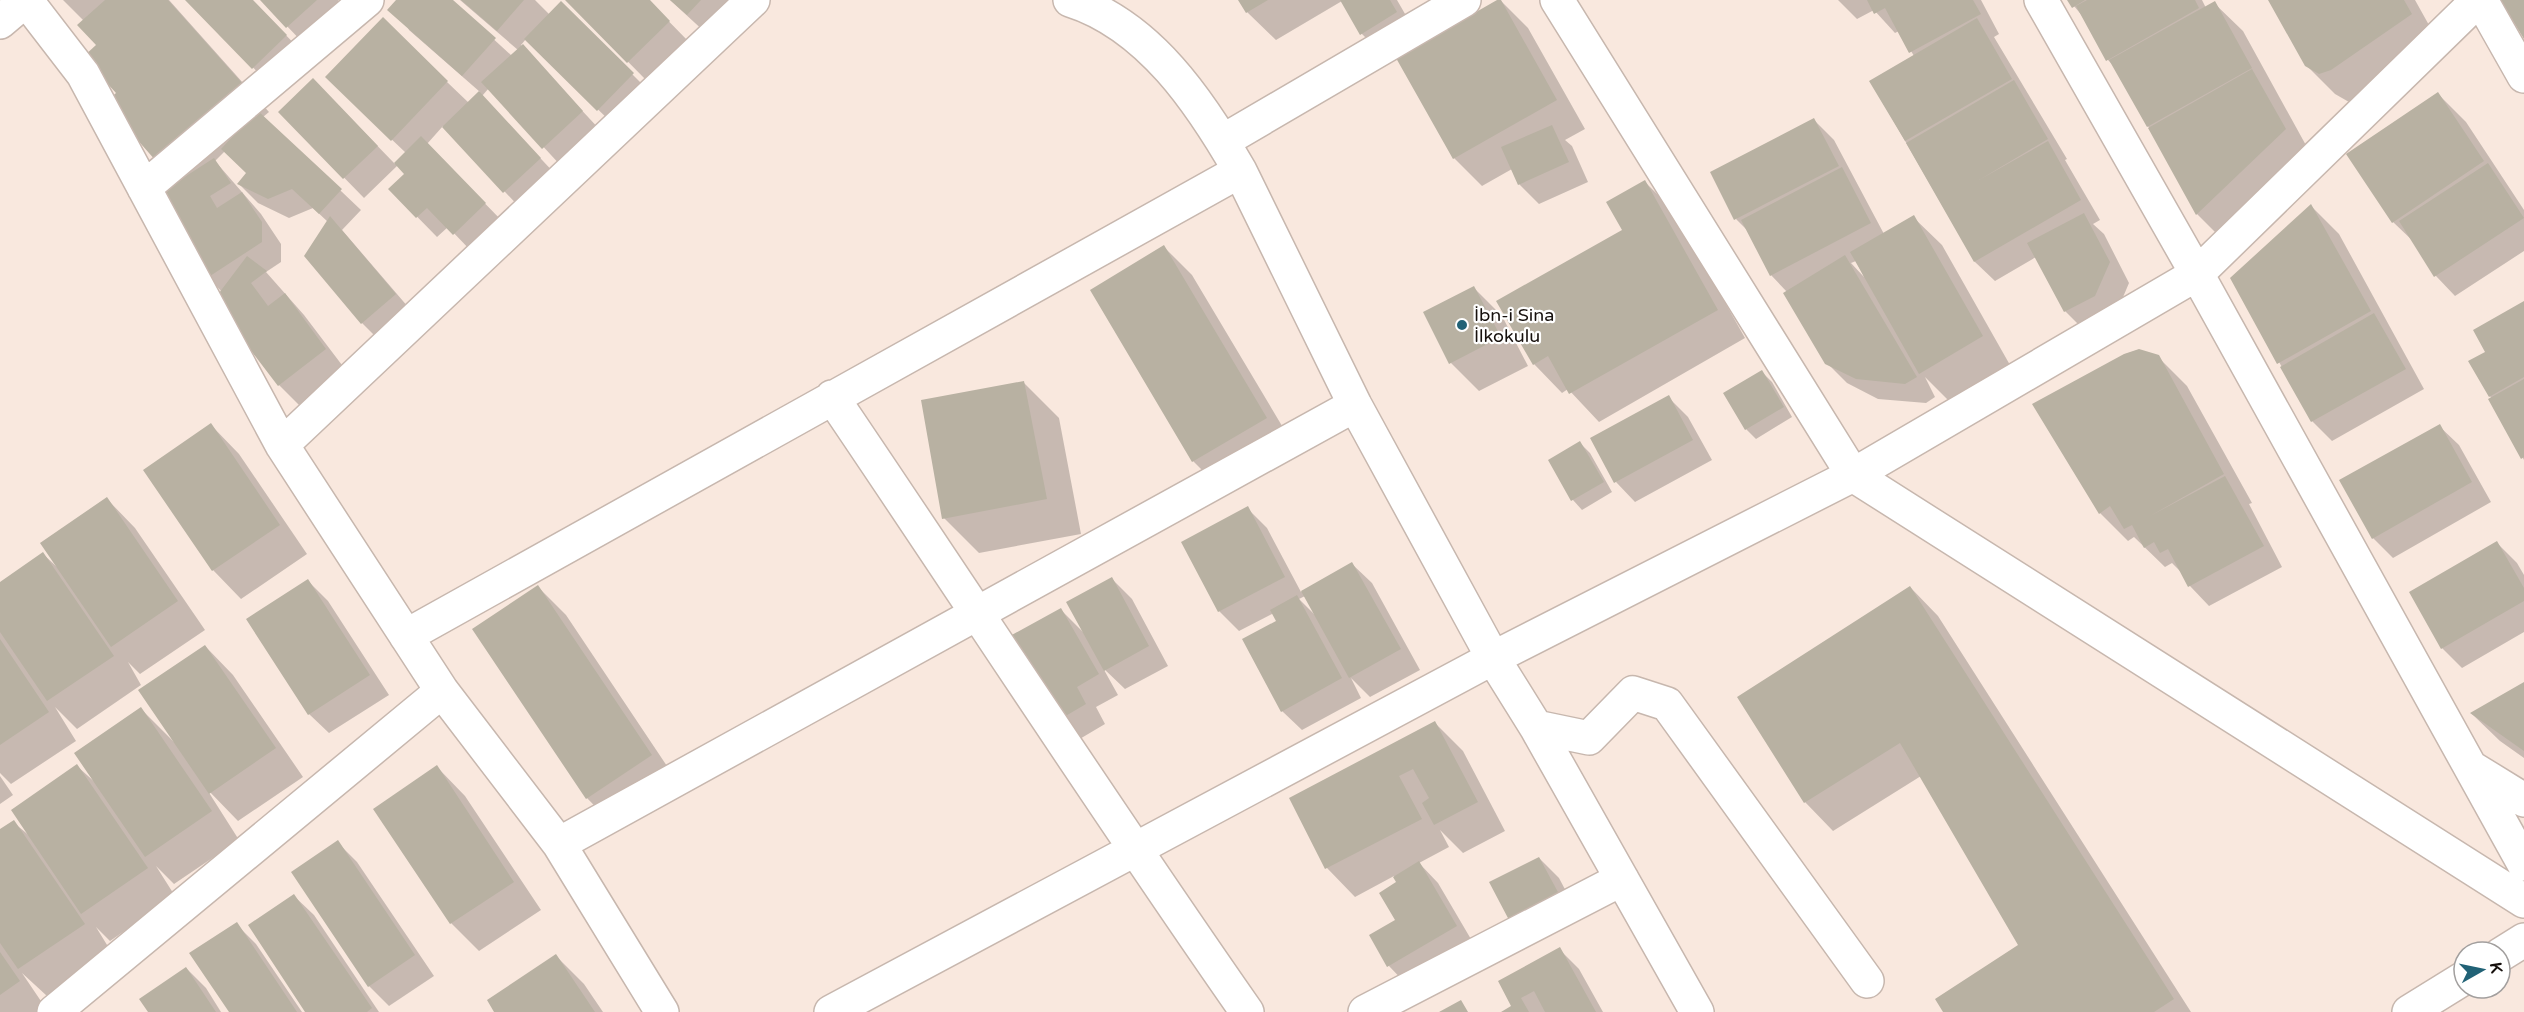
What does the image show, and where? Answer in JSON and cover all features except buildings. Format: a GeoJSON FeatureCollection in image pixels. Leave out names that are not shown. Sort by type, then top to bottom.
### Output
{"type":"FeatureCollection","features":[{"type":"Feature","properties":{"kind":"street"},"geometry":{"type":"LineString","coordinates":[[0,22],[26,0],[83,74],[282,444],[442,692],[559,844],[662,1012]]}},
{"type":"Feature","properties":{"kind":"street"},"geometry":{"type":"LineString","coordinates":[[144,188],[367,0]]}},
{"type":"Feature","properties":{"kind":"street"},"geometry":{"type":"LineString","coordinates":[[282,444],[753,0]]}},
{"type":"Feature","properties":{"kind":"street"},"geometry":{"type":"LineString","coordinates":[[1070,0],[1086,5],[1141,38],[1181,85],[1223,141],[1355,405],[1493,658],[1536,728],[1697,1012]]}},
{"type":"Feature","properties":{"kind":"street"},"geometry":{"type":"LineString","coordinates":[[1223,141],[1464,0]]}},
{"type":"Feature","properties":{"kind":"street"},"geometry":{"type":"LineString","coordinates":[[1557,0],[1854,475],[2524,901]]}},
{"type":"Feature","properties":{"kind":"street"},"geometry":{"type":"LineString","coordinates":[[2041,0],[2197,274],[2524,864]]}},
{"type":"Feature","properties":{"kind":"street"},"geometry":{"type":"LineString","coordinates":[[831,1012],[1493,658],[1854,475],[2197,274],[2479,0],[2524,76]]}},
{"type":"Feature","properties":{"kind":"street"},"geometry":{"type":"LineString","coordinates":[[406,636],[1240,171]]}},
{"type":"Feature","properties":{"kind":"street"},"geometry":{"type":"LineString","coordinates":[[832,397],[979,614],[1133,850],[1247,1012]]}},
{"type":"Feature","properties":{"kind":"street"},"geometry":{"type":"LineString","coordinates":[[559,844],[1355,405]]}},
{"type":"Feature","properties":{"kind":"street"},"geometry":{"type":"LineString","coordinates":[[54,1012],[442,692]]}},
{"type":"Feature","properties":{"kind":"street"},"geometry":{"type":"LineString","coordinates":[[1536,728],[1589,738],[1633,693],[1667,704],[1867,981]]}},
{"type":"Feature","properties":{"kind":"street"},"geometry":{"type":"LineString","coordinates":[[2470,767],[2524,800]]}},
{"type":"Feature","properties":{"kind":"street"},"geometry":{"type":"LineString","coordinates":[[1365,1012],[1622,879]]}},
{"type":"Feature","properties":{"kind":"street"},"geometry":{"type":"LineString","coordinates":[[2409,1012],[2452,985]]}},
{"type":"Feature","properties":{"kind":"place","name":"İbn-i Sina İlkokulu"},"geometry":{"type":"Point","coordinates":[1462,325]}}]}
